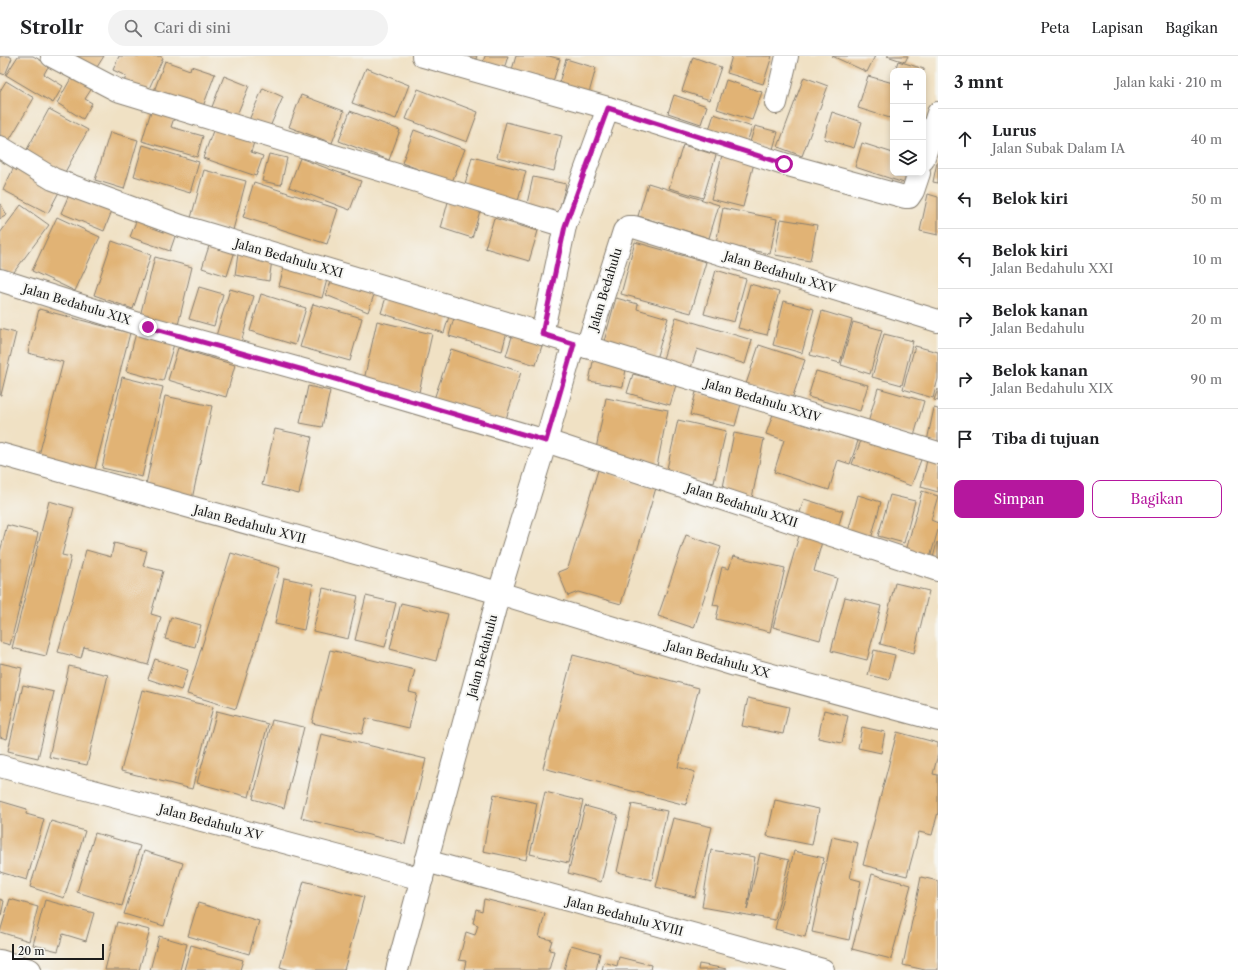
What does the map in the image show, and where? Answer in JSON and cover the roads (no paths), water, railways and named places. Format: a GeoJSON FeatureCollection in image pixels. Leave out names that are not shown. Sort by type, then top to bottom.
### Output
{"type":"FeatureCollection","features":[{"type":"Feature","properties":{"kind":"street"},"geometry":{"type":"LineString","coordinates":[[52,56],[117,90],[565,226]]}},
{"type":"Feature","properties":{"kind":"street"},"geometry":{"type":"LineString","coordinates":[[423,56],[608,108],[784,164],[904,198],[909,197],[913,191],[918,176]]}},
{"type":"Feature","properties":{"kind":"street"},"geometry":{"type":"LineString","coordinates":[[776,103],[787,56]]}},
{"type":"Feature","properties":{"kind":"street"},"geometry":{"type":"LineString","coordinates":[[542,334],[565,226],[608,108]]}},
{"type":"Feature","properties":{"kind":"street"},"geometry":{"type":"LineString","coordinates":[[926,151],[938,113]]}},
{"type":"Feature","properties":{"kind":"street","name":"Jalan Bedahulu XXI"},"geometry":{"type":"LineString","coordinates":[[0,147],[53,179],[181,226],[580,345]]}},
{"type":"Feature","properties":{"kind":"street","name":"Jalan Bedahulu XXV"},"geometry":{"type":"LineString","coordinates":[[624,231],[628,227],[634,228],[938,321]]}},
{"type":"Feature","properties":{"kind":"street","name":"Jalan Bedahulu"},"geometry":{"type":"LineString","coordinates":[[397,970],[500,593],[546,441],[580,345],[624,231]]}},
{"type":"Feature","properties":{"kind":"street","name":"Jalan Bedahulu XIX"},"geometry":{"type":"LineString","coordinates":[[0,280],[148,327],[318,374],[546,441]]}},
{"type":"Feature","properties":{"kind":"street","name":"Jalan Bedahulu XXIV"},"geometry":{"type":"LineString","coordinates":[[580,345],[938,453]]}},
{"type":"Feature","properties":{"kind":"street","name":"Jalan Bedahulu XXII"},"geometry":{"type":"LineString","coordinates":[[546,441],[938,570]]}},
{"type":"Feature","properties":{"kind":"street","name":"Jalan Bedahulu XVII"},"geometry":{"type":"LineString","coordinates":[[0,454],[500,593]]}},
{"type":"Feature","properties":{"kind":"street","name":"Jalan Bedahulu XX"},"geometry":{"type":"LineString","coordinates":[[500,593],[735,665],[938,720]]}},
{"type":"Feature","properties":{"kind":"street","name":"Jalan Bedahulu XV"},"geometry":{"type":"LineString","coordinates":[[0,766],[424,870]]}},
{"type":"Feature","properties":{"kind":"street","name":"Jalan Bedahulu XVIII"},"geometry":{"type":"LineString","coordinates":[[424,870],[823,970]]}},
{"type":"Feature","properties":{"kind":"street"},"geometry":{"type":"LineString","coordinates":[[0,961],[30,970]]}}]}
